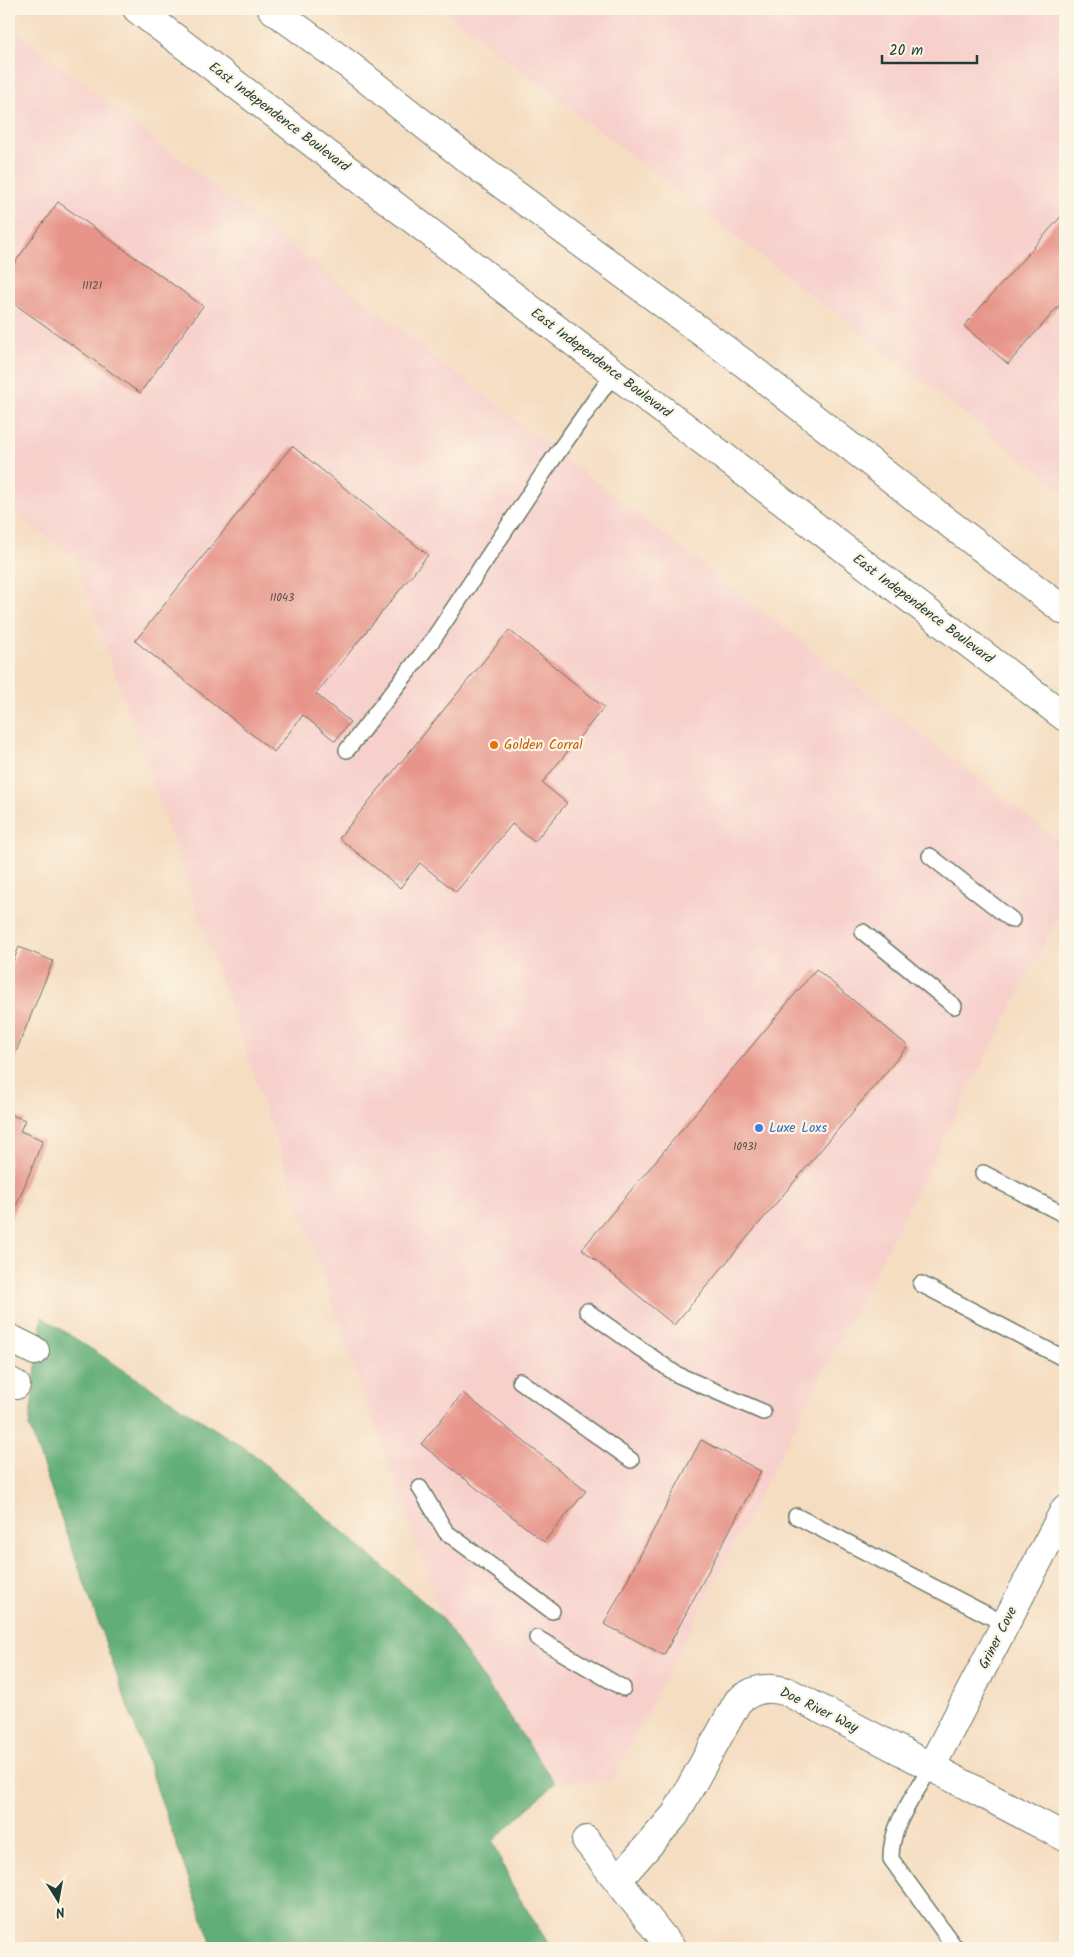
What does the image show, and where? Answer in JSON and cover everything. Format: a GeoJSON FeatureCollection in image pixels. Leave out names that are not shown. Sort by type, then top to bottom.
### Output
{"type":"FeatureCollection","features":[{"type":"Feature","properties":{"kind":"main road","name":"East Independence Boulevard"},"geometry":{"type":"LineString","coordinates":[[137,9],[1065,717]]}},
{"type":"Feature","properties":{"kind":"main road"},"geometry":{"type":"LineString","coordinates":[[272,9],[350,66],[466,158],[749,366],[921,502],[1065,611]]}},
{"type":"Feature","properties":{"kind":"main road"},"geometry":{"type":"LineString","coordinates":[[9,1338],[36,1351]]}},
{"type":"Feature","properties":{"kind":"main road","name":"Griner Cove"},"geometry":{"type":"LineString","coordinates":[[931,1767],[1065,1509]]}},
{"type":"Feature","properties":{"kind":"main road","name":"Doe River Way"},"geometry":{"type":"LineString","coordinates":[[618,1880],[675,1816],[738,1701],[747,1693],[760,1688],[774,1688],[788,1692],[1065,1836]]}},
{"type":"Feature","properties":{"kind":"main road"},"geometry":{"type":"LineString","coordinates":[[586,1840],[671,1948]]}},
{"type":"Feature","properties":{"kind":"lane"},"geometry":{"type":"LineString","coordinates":[[347,750],[432,641],[546,469],[614,373]]}},
{"type":"Feature","properties":{"kind":"lane"},"geometry":{"type":"LineString","coordinates":[[930,856],[1012,920]]}},
{"type":"Feature","properties":{"kind":"lane"},"geometry":{"type":"LineString","coordinates":[[863,932],[954,1006]]}},
{"type":"Feature","properties":{"kind":"lane"},"geometry":{"type":"LineString","coordinates":[[983,1173],[1065,1215]]}},
{"type":"Feature","properties":{"kind":"lane"},"geometry":{"type":"LineString","coordinates":[[921,1284],[1065,1359]]}},
{"type":"Feature","properties":{"kind":"lane"},"geometry":{"type":"LineString","coordinates":[[587,1311],[676,1374],[762,1412]]}},
{"type":"Feature","properties":{"kind":"lane"},"geometry":{"type":"LineString","coordinates":[[520,1382],[631,1460]]}},
{"type":"Feature","properties":{"kind":"lane"},"geometry":{"type":"LineString","coordinates":[[420,1488],[446,1532],[552,1610]]}},
{"type":"Feature","properties":{"kind":"lane"},"geometry":{"type":"LineString","coordinates":[[796,1516],[1006,1624]]}},
{"type":"Feature","properties":{"kind":"lane"},"geometry":{"type":"LineString","coordinates":[[537,1638],[623,1688]]}},
{"type":"Feature","properties":{"kind":"lane"},"geometry":{"type":"LineString","coordinates":[[931,1767],[895,1830],[891,1846],[891,1859],[954,1946],[958,1948]]}},
{"type":"Feature","properties":{"kind":"shaded area"},"geometry":{"type":"Polygon","coordinates":[[[442,9],[1065,9],[1065,492],[442,9]]]}},
{"type":"Feature","properties":{"kind":"shaded area"},"geometry":{"type":"Polygon","coordinates":[[[9,26],[1065,846],[1065,904],[612,1781],[555,1783],[441,1617],[75,558],[9,508],[9,26]]]}},
{"type":"Feature","properties":{"kind":"green space"},"geometry":{"type":"Polygon","coordinates":[[[42,1317],[252,1453],[441,1617],[555,1783],[493,1841],[512,1886],[551,1948],[213,1948],[29,1426],[42,1317]]]}},
{"type":"Feature","properties":{"kind":"building"},"geometry":{"type":"Polygon","coordinates":[[[58,202],[203,306],[140,393],[9,300],[9,271],[58,202]]]}},
{"type":"Feature","properties":{"kind":"building"},"geometry":{"type":"Polygon","coordinates":[[[1065,212],[1065,299],[1008,364],[964,326],[1065,212]]]}},
{"type":"Feature","properties":{"kind":"building"},"geometry":{"type":"Polygon","coordinates":[[[292,446],[428,555],[316,694],[350,722],[335,741],[303,715],[274,752],[135,641],[292,446]]]}},
{"type":"Feature","properties":{"kind":"building","name":"Golden Corral"},"geometry":{"type":"Polygon","coordinates":[[[509,630],[604,707],[542,783],[567,803],[534,842],[512,824],[456,892],[420,863],[400,888],[339,838],[509,630]]]}},
{"type":"Feature","properties":{"kind":"building"},"geometry":{"type":"Polygon","coordinates":[[[19,947],[53,961],[9,1069],[9,971],[19,947]]]}},
{"type":"Feature","properties":{"kind":"building"},"geometry":{"type":"Polygon","coordinates":[[[816,969],[908,1046],[674,1325],[582,1249],[816,969]]]}},
{"type":"Feature","properties":{"kind":"building"},"geometry":{"type":"Polygon","coordinates":[[[9,1114],[25,1120],[20,1131],[43,1140],[11,1219],[9,1218],[9,1114]]]}},
{"type":"Feature","properties":{"kind":"building"},"geometry":{"type":"Polygon","coordinates":[[[463,1393],[586,1491],[544,1542],[421,1444],[463,1393]]]}},
{"type":"Feature","properties":{"kind":"building"},"geometry":{"type":"Polygon","coordinates":[[[701,1440],[761,1471],[664,1655],[604,1624],[701,1440]]]}},
{"type":"Feature","properties":{"kind":"place","name":"Golden Corral"},"geometry":{"type":"Point","coordinates":[494,745]}},
{"type":"Feature","properties":{"kind":"place","name":"Luxe Loxs"},"geometry":{"type":"Point","coordinates":[759,1128]}}]}
